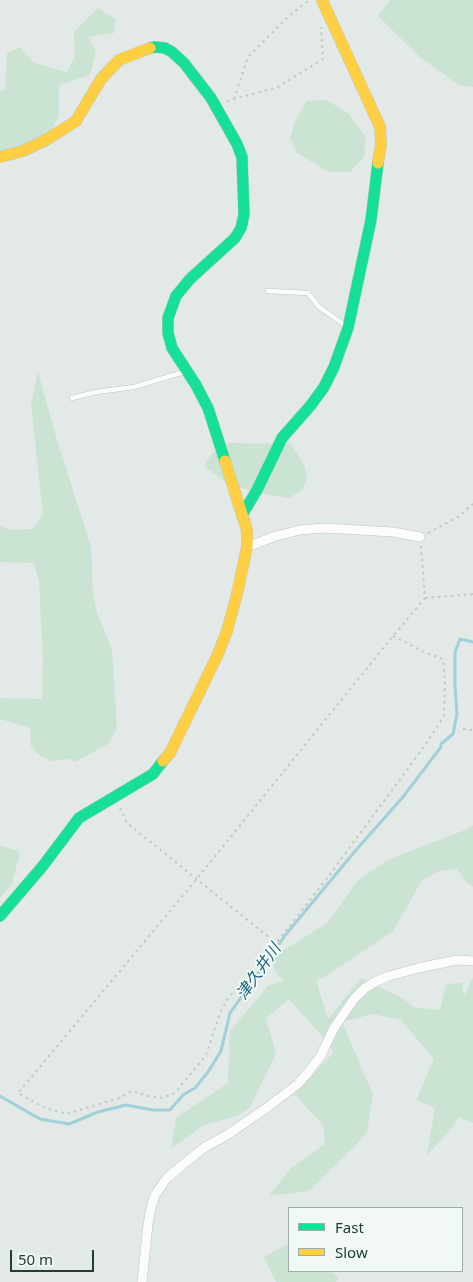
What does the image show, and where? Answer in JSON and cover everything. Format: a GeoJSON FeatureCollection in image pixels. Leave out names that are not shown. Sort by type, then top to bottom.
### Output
{"type":"FeatureCollection","features":[{"type":"Feature","properties":{"kind":"street"},"geometry":{"type":"LineString","coordinates":[[242,515],[257,490],[282,438],[311,405],[324,387],[334,367],[348,328],[372,220],[373,197],[381,144],[380,127],[322,0]]}},
{"type":"Feature","properties":{"kind":"street"},"geometry":{"type":"LineString","coordinates":[[0,157],[23,151],[62,131],[76,121],[101,79],[119,60],[155,47],[165,48],[184,63],[214,104],[237,144],[242,157],[244,215],[241,228],[235,238],[190,279],[176,296],[168,318],[168,333],[172,348],[208,408],[242,515],[246,530],[247,547],[228,631],[170,753],[153,774],[79,818],[42,867],[0,916]]}},
{"type":"Feature","properties":{"kind":"street"},"geometry":{"type":"LineString","coordinates":[[247,547],[276,536],[300,530],[324,528],[393,532],[420,537]]}},
{"type":"Feature","properties":{"kind":"street"},"geometry":{"type":"LineString","coordinates":[[142,1282],[151,1208],[156,1195],[167,1178],[205,1147],[227,1135],[298,1084],[320,1057],[334,1028],[354,999],[365,988],[390,976],[418,968],[457,960],[473,960]]}},
{"type":"Feature","properties":{"kind":"lane"},"geometry":{"type":"LineString","coordinates":[[268,291],[308,293],[319,308],[348,328]]}},
{"type":"Feature","properties":{"kind":"lane"},"geometry":{"type":"LineString","coordinates":[[72,398],[96,392],[134,387],[187,371]]}},
{"type":"Feature","properties":{"kind":"path"},"geometry":{"type":"LineString","coordinates":[[234,99],[248,57],[288,17],[309,0]]}},
{"type":"Feature","properties":{"kind":"path"},"geometry":{"type":"LineString","coordinates":[[214,104],[278,87],[323,59],[321,26],[331,20]]}},
{"type":"Feature","properties":{"kind":"path"},"geometry":{"type":"LineString","coordinates":[[393,636],[442,659],[445,683],[444,716],[426,744],[328,877],[263,960],[228,998],[220,1013],[206,1055],[175,1093],[162,1098],[132,1092],[67,1114],[45,1108],[18,1093],[196,880],[393,636],[425,598],[420,537],[458,517],[473,504]]}},
{"type":"Feature","properties":{"kind":"path"},"geometry":{"type":"LineString","coordinates":[[425,598],[473,594]]}},
{"type":"Feature","properties":{"kind":"path"},"geometry":{"type":"LineString","coordinates":[[463,729],[473,730]]}},
{"type":"Feature","properties":{"kind":"path"},"geometry":{"type":"LineString","coordinates":[[114,798],[127,823],[276,943]]}},
{"type":"Feature","properties":{"kind":"green space"},"geometry":{"type":"Polygon","coordinates":[[[390,0],[473,0],[473,87],[459,85],[421,58],[378,16],[390,0]]]}},
{"type":"Feature","properties":{"kind":"green space"},"geometry":{"type":"Polygon","coordinates":[[[98,8],[115,19],[114,33],[88,37],[96,51],[90,75],[59,85],[59,116],[52,130],[33,144],[0,155],[0,92],[5,89],[7,53],[20,47],[34,63],[67,72],[75,56],[74,32],[98,8]]]}},
{"type":"Feature","properties":{"kind":"green space"},"geometry":{"type":"Polygon","coordinates":[[[327,100],[349,114],[366,137],[364,157],[350,172],[328,172],[296,152],[290,138],[295,121],[307,101],[327,100]]]}},
{"type":"Feature","properties":{"kind":"green space"},"geometry":{"type":"Polygon","coordinates":[[[38,372],[91,547],[93,591],[97,613],[112,649],[117,729],[108,744],[75,762],[69,759],[50,761],[38,754],[31,746],[30,728],[0,719],[0,698],[42,699],[43,659],[39,582],[34,563],[0,562],[0,526],[10,530],[33,529],[43,514],[31,405],[38,372]]]}},
{"type":"Feature","properties":{"kind":"green space"},"geometry":{"type":"Polygon","coordinates":[[[229,443],[291,444],[304,465],[307,477],[303,489],[289,498],[229,485],[204,466],[212,453],[229,443]]]}},
{"type":"Feature","properties":{"kind":"green space"},"geometry":{"type":"Polygon","coordinates":[[[473,825],[473,887],[465,881],[457,868],[439,871],[422,880],[393,931],[323,978],[316,980],[328,1019],[361,978],[404,999],[413,1007],[440,1010],[446,984],[462,983],[464,996],[473,977],[473,1123],[459,1117],[454,1126],[427,1155],[435,1108],[416,1100],[434,1059],[401,1020],[373,1014],[342,1022],[373,1095],[367,1132],[309,1191],[269,1196],[291,1168],[325,1144],[323,1125],[294,1094],[333,1053],[329,1044],[289,999],[266,1018],[276,1054],[250,1107],[240,1115],[204,1125],[171,1149],[176,1118],[228,1083],[230,1031],[268,986],[284,981],[278,975],[270,959],[327,923],[359,879],[390,859],[465,830],[473,825]]]}},
{"type":"Feature","properties":{"kind":"green space"},"geometry":{"type":"Polygon","coordinates":[[[0,845],[20,852],[12,884],[0,898],[0,845]]]}},
{"type":"Feature","properties":{"kind":"green space"},"geometry":{"type":"Polygon","coordinates":[[[288,1244],[288,1272],[331,1272],[338,1278],[336,1282],[276,1282],[264,1257],[288,1244]]]}},
{"type":"Feature","properties":{"kind":"waterway","name":"津久井川"},"geometry":{"type":"LineString","coordinates":[[0,1096],[40,1119],[69,1124],[98,1112],[126,1105],[153,1110],[170,1110],[183,1095],[195,1088],[221,1051],[230,1013],[287,933],[403,797],[441,747],[441,744],[453,734],[457,714],[455,652],[460,639],[473,642]]}},
{"type":"Feature","properties":{"kind":"traffic: fast"},"geometry":{"type":"LineString","coordinates":[[150,48],[165,48],[184,63],[211,98],[237,144],[242,157],[244,215],[241,228],[235,238],[190,279],[176,296],[168,318],[168,333],[172,348],[196,385],[208,408],[225,461]]}},
{"type":"Feature","properties":{"kind":"traffic: fast"},"geometry":{"type":"LineString","coordinates":[[242,515],[257,490],[282,438],[311,405],[324,387],[334,367],[348,328],[371,220],[378,163]]}},
{"type":"Feature","properties":{"kind":"traffic: fast"},"geometry":{"type":"LineString","coordinates":[[0,916],[42,867],[79,818],[153,774],[163,761]]}},
{"type":"Feature","properties":{"kind":"traffic: slow"},"geometry":{"type":"LineString","coordinates":[[322,0],[380,127],[381,144],[378,163]]}},
{"type":"Feature","properties":{"kind":"traffic: slow"},"geometry":{"type":"LineString","coordinates":[[0,157],[23,151],[46,140],[76,121],[101,79],[119,60],[150,48]]}},
{"type":"Feature","properties":{"kind":"traffic: slow"},"geometry":{"type":"LineString","coordinates":[[163,761],[170,753],[218,654],[227,631],[247,547],[247,530],[225,461]]}}]}
